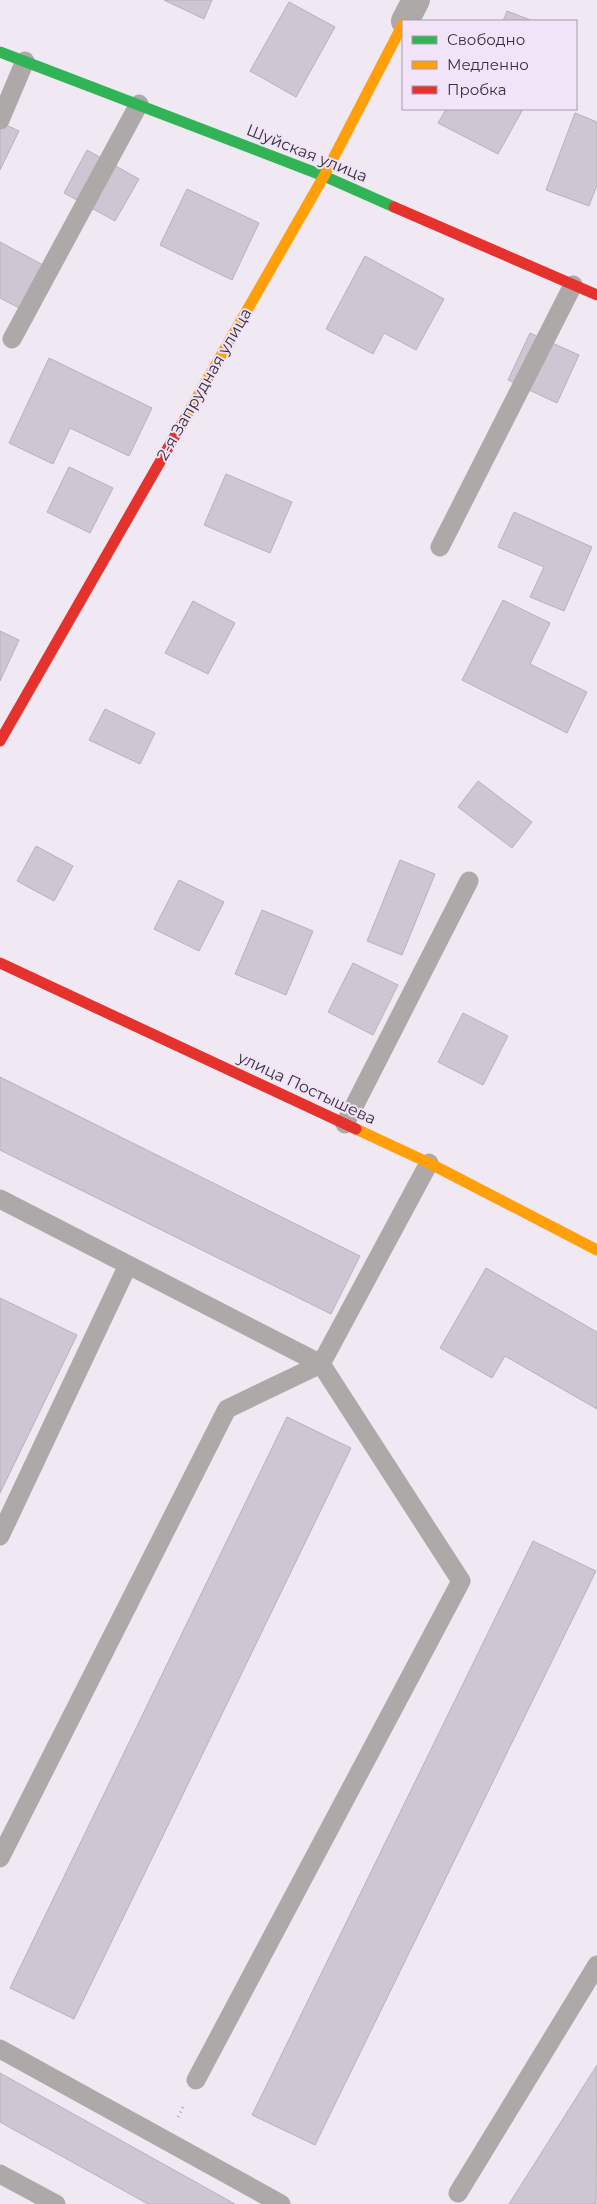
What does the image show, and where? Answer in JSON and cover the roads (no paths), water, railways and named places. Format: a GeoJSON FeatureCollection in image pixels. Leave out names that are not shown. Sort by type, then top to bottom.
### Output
{"type":"FeatureCollection","features":[{"type":"Feature","properties":{"kind":"street","name":"2-я Запрудная улица"},"geometry":{"type":"LineString","coordinates":[[406,20],[416,0]]}},
{"type":"Feature","properties":{"kind":"street","name":"2-я Запрудная улица"},"geometry":{"type":"LineString","coordinates":[[0,741],[324,176],[402,27]]}},
{"type":"Feature","properties":{"kind":"street","name":"Шуйская улица"},"geometry":{"type":"LineString","coordinates":[[0,52],[324,176],[597,295]]}},
{"type":"Feature","properties":{"kind":"street","name":"улица Постышева"},"geometry":{"type":"LineString","coordinates":[[0,963],[429,1163],[597,1250]]}},
{"type":"Feature","properties":{"kind":"lane"},"geometry":{"type":"LineString","coordinates":[[0,120],[25,61]]}},
{"type":"Feature","properties":{"kind":"lane"},"geometry":{"type":"LineString","coordinates":[[12,339],[139,104]]}},
{"type":"Feature","properties":{"kind":"lane"},"geometry":{"type":"LineString","coordinates":[[440,547],[572,285]]}},
{"type":"Feature","properties":{"kind":"lane"},"geometry":{"type":"LineString","coordinates":[[345,1124],[468,881]]}},
{"type":"Feature","properties":{"kind":"lane"},"geometry":{"type":"LineString","coordinates":[[0,1858],[228,1409],[322,1364],[429,1163]]}},
{"type":"Feature","properties":{"kind":"lane"},"geometry":{"type":"LineString","coordinates":[[0,1199],[322,1364],[460,1581],[196,2080]]}},
{"type":"Feature","properties":{"kind":"lane"},"geometry":{"type":"LineString","coordinates":[[0,1536],[128,1265]]}},
{"type":"Feature","properties":{"kind":"lane"},"geometry":{"type":"LineString","coordinates":[[458,2193],[597,1965]]}},
{"type":"Feature","properties":{"kind":"lane"},"geometry":{"type":"LineString","coordinates":[[0,2049],[281,2204]]}},
{"type":"Feature","properties":{"kind":"lane"},"geometry":{"type":"LineString","coordinates":[[0,2174],[56,2204]]}}]}
